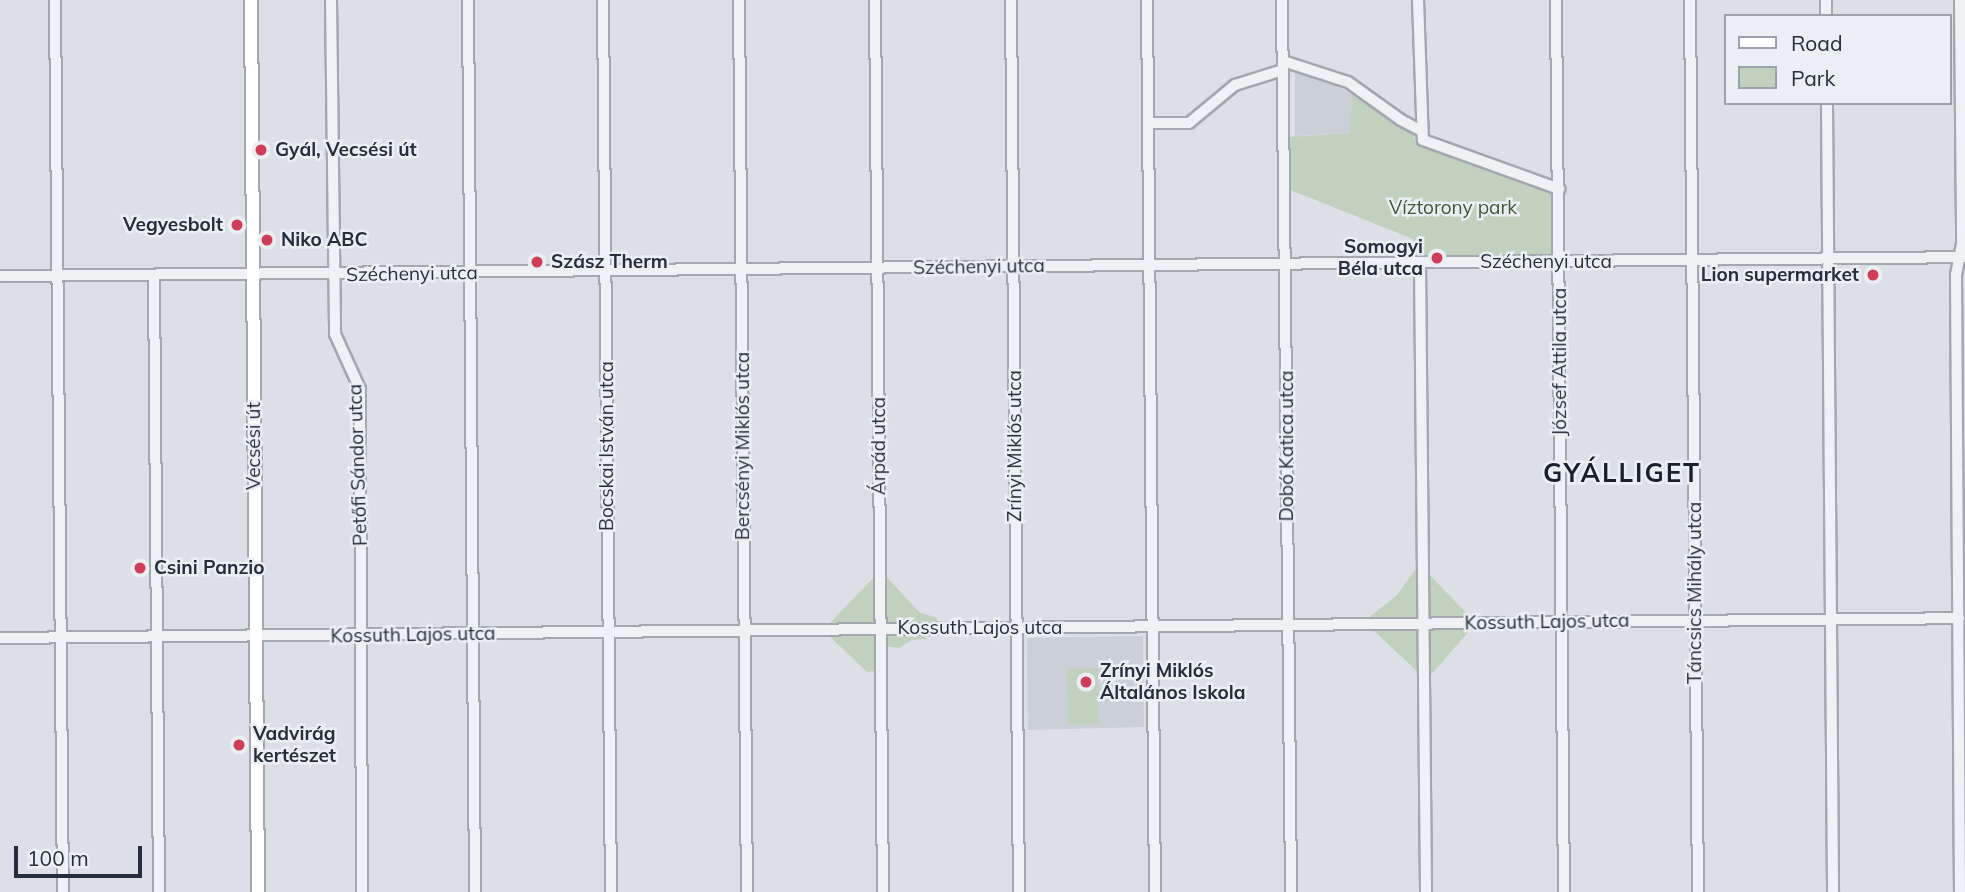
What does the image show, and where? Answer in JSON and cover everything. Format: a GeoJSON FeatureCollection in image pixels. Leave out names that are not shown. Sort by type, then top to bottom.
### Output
{"type":"FeatureCollection","features":[{"type":"Feature","properties":{"kind":"main road","name":"Vecsési út"},"geometry":{"type":"LineString","coordinates":[[251,0],[258,892]]}},
{"type":"Feature","properties":{"kind":"street"},"geometry":{"type":"LineString","coordinates":[[55,0],[63,892]]}},
{"type":"Feature","properties":{"kind":"street","name":"Petőfi Sándor utca"},"geometry":{"type":"LineString","coordinates":[[331,0],[335,334],[360,388],[362,892]]}},
{"type":"Feature","properties":{"kind":"street"},"geometry":{"type":"LineString","coordinates":[[468,0],[475,892]]}},
{"type":"Feature","properties":{"kind":"street","name":"Bocskai István utca"},"geometry":{"type":"LineString","coordinates":[[603,0],[611,892]]}},
{"type":"Feature","properties":{"kind":"street","name":"Bercsényi Miklós utca"},"geometry":{"type":"LineString","coordinates":[[739,0],[747,892]]}},
{"type":"Feature","properties":{"kind":"street","name":"Árpád utca"},"geometry":{"type":"LineString","coordinates":[[875,0],[883,892]]}},
{"type":"Feature","properties":{"kind":"street","name":"Zrínyi Miklós utca"},"geometry":{"type":"LineString","coordinates":[[1011,0],[1019,892]]}},
{"type":"Feature","properties":{"kind":"street"},"geometry":{"type":"LineString","coordinates":[[1147,0],[1155,892]]}},
{"type":"Feature","properties":{"kind":"street","name":"Dobó Katica utca"},"geometry":{"type":"LineString","coordinates":[[1282,0],[1291,892]]}},
{"type":"Feature","properties":{"kind":"street"},"geometry":{"type":"LineString","coordinates":[[1419,0],[1422,135]]}},
{"type":"Feature","properties":{"kind":"street","name":"József Attila utca"},"geometry":{"type":"LineString","coordinates":[[1556,0],[1564,892]]}},
{"type":"Feature","properties":{"kind":"street","name":"Táncsics Mihály utca"},"geometry":{"type":"LineString","coordinates":[[1690,0],[1698,892]]}},
{"type":"Feature","properties":{"kind":"street"},"geometry":{"type":"LineString","coordinates":[[1960,0],[1962,257],[1955,274],[1961,531],[1961,892]]}},
{"type":"Feature","properties":{"kind":"street"},"geometry":{"type":"LineString","coordinates":[[1148,123],[1189,123],[1235,85],[1283,66],[1348,82],[1422,135],[1559,190]]}},
{"type":"Feature","properties":{"kind":"street"},"geometry":{"type":"LineString","coordinates":[[1827,105],[1833,892]]}},
{"type":"Feature","properties":{"kind":"street","name":"Széchenyi utca"},"geometry":{"type":"LineString","coordinates":[[0,276],[333,275],[1962,257]]}},
{"type":"Feature","properties":{"kind":"street"},"geometry":{"type":"LineString","coordinates":[[1420,263],[1426,892]]}},
{"type":"Feature","properties":{"kind":"street"},"geometry":{"type":"LineString","coordinates":[[154,275],[159,892]]}},
{"type":"Feature","properties":{"kind":"street","name":"Kossuth Lajos utca"},"geometry":{"type":"LineString","coordinates":[[0,638],[1959,618]]}},
{"type":"Feature","properties":{"kind":"shaded area"},"geometry":{"type":"Polygon","coordinates":[[[1295,72],[1337,86],[1352,95],[1350,133],[1295,136],[1295,72]]]}},
{"type":"Feature","properties":{"kind":"shaded area","name":"Zrínyi Miklós Általános Iskola"},"geometry":{"type":"Polygon","coordinates":[[[1143,636],[1144,727],[1028,730],[1027,638],[1143,636]]]}},
{"type":"Feature","properties":{"kind":"green space","name":"Víztorony park"},"geometry":{"type":"Polygon","coordinates":[[[1352,95],[1414,133],[1415,142],[1555,192],[1557,258],[1413,258],[1413,239],[1288,189],[1287,137],[1350,133],[1352,95]]]}},
{"type":"Feature","properties":{"kind":"green space"},"geometry":{"type":"Polygon","coordinates":[[[1418,566],[1419,616],[1416,619],[1367,619],[1396,596],[1418,566]]]}},
{"type":"Feature","properties":{"kind":"green space"},"geometry":{"type":"Polygon","coordinates":[[[1427,572],[1472,619],[1434,619],[1429,615],[1427,572]]]}},
{"type":"Feature","properties":{"kind":"green space"},"geometry":{"type":"Polygon","coordinates":[[[884,574],[919,612],[937,618],[937,624],[891,624],[886,620],[884,574]]]}},
{"type":"Feature","properties":{"kind":"green space"},"geometry":{"type":"Polygon","coordinates":[[[876,575],[877,620],[873,625],[827,626],[876,575]]]}},
{"type":"Feature","properties":{"kind":"green space"},"geometry":{"type":"Polygon","coordinates":[[[1416,628],[1420,632],[1419,673],[1372,629],[1416,628]]]}},
{"type":"Feature","properties":{"kind":"green space"},"geometry":{"type":"Polygon","coordinates":[[[1433,628],[1472,628],[1428,678],[1428,634],[1433,628]]]}},
{"type":"Feature","properties":{"kind":"green space"},"geometry":{"type":"Polygon","coordinates":[[[872,633],[875,637],[876,671],[867,672],[827,634],[872,633]]]}},
{"type":"Feature","properties":{"kind":"green space"},"geometry":{"type":"Polygon","coordinates":[[[889,633],[931,633],[925,639],[912,640],[899,648],[885,646],[885,638],[889,633]]]}},
{"type":"Feature","properties":{"kind":"green space"},"geometry":{"type":"Polygon","coordinates":[[[1098,668],[1099,724],[1068,725],[1067,669],[1098,668]]]}},
{"type":"Feature","properties":{"kind":"place","name":"Gyál, Vecsési út"},"geometry":{"type":"Point","coordinates":[261,150]}},
{"type":"Feature","properties":{"kind":"place","name":"Vegyesbolt"},"geometry":{"type":"Point","coordinates":[237,225]}},
{"type":"Feature","properties":{"kind":"place","name":"Niko ABC"},"geometry":{"type":"Point","coordinates":[267,240]}},
{"type":"Feature","properties":{"kind":"place","name":"Somogyi Béla utca"},"geometry":{"type":"Point","coordinates":[1437,258]}},
{"type":"Feature","properties":{"kind":"place","name":"Szász Therm"},"geometry":{"type":"Point","coordinates":[537,262]}},
{"type":"Feature","properties":{"kind":"place","name":"Lion supermarket"},"geometry":{"type":"Point","coordinates":[1873,275]}},
{"type":"Feature","properties":{"kind":"place","name":"Csini Panzio"},"geometry":{"type":"Point","coordinates":[140,568]}},
{"type":"Feature","properties":{"kind":"place","name":"Zrínyi Miklós Általános Iskola"},"geometry":{"type":"Point","coordinates":[1086,682]}},
{"type":"Feature","properties":{"kind":"place","name":"Vadvirág kertészet"},"geometry":{"type":"Point","coordinates":[239,745]}},
{"type":"Feature","properties":{"kind":"district","name":"GYÁLLIGET"},"geometry":{"type":"Point","coordinates":[1622,473]}}]}
